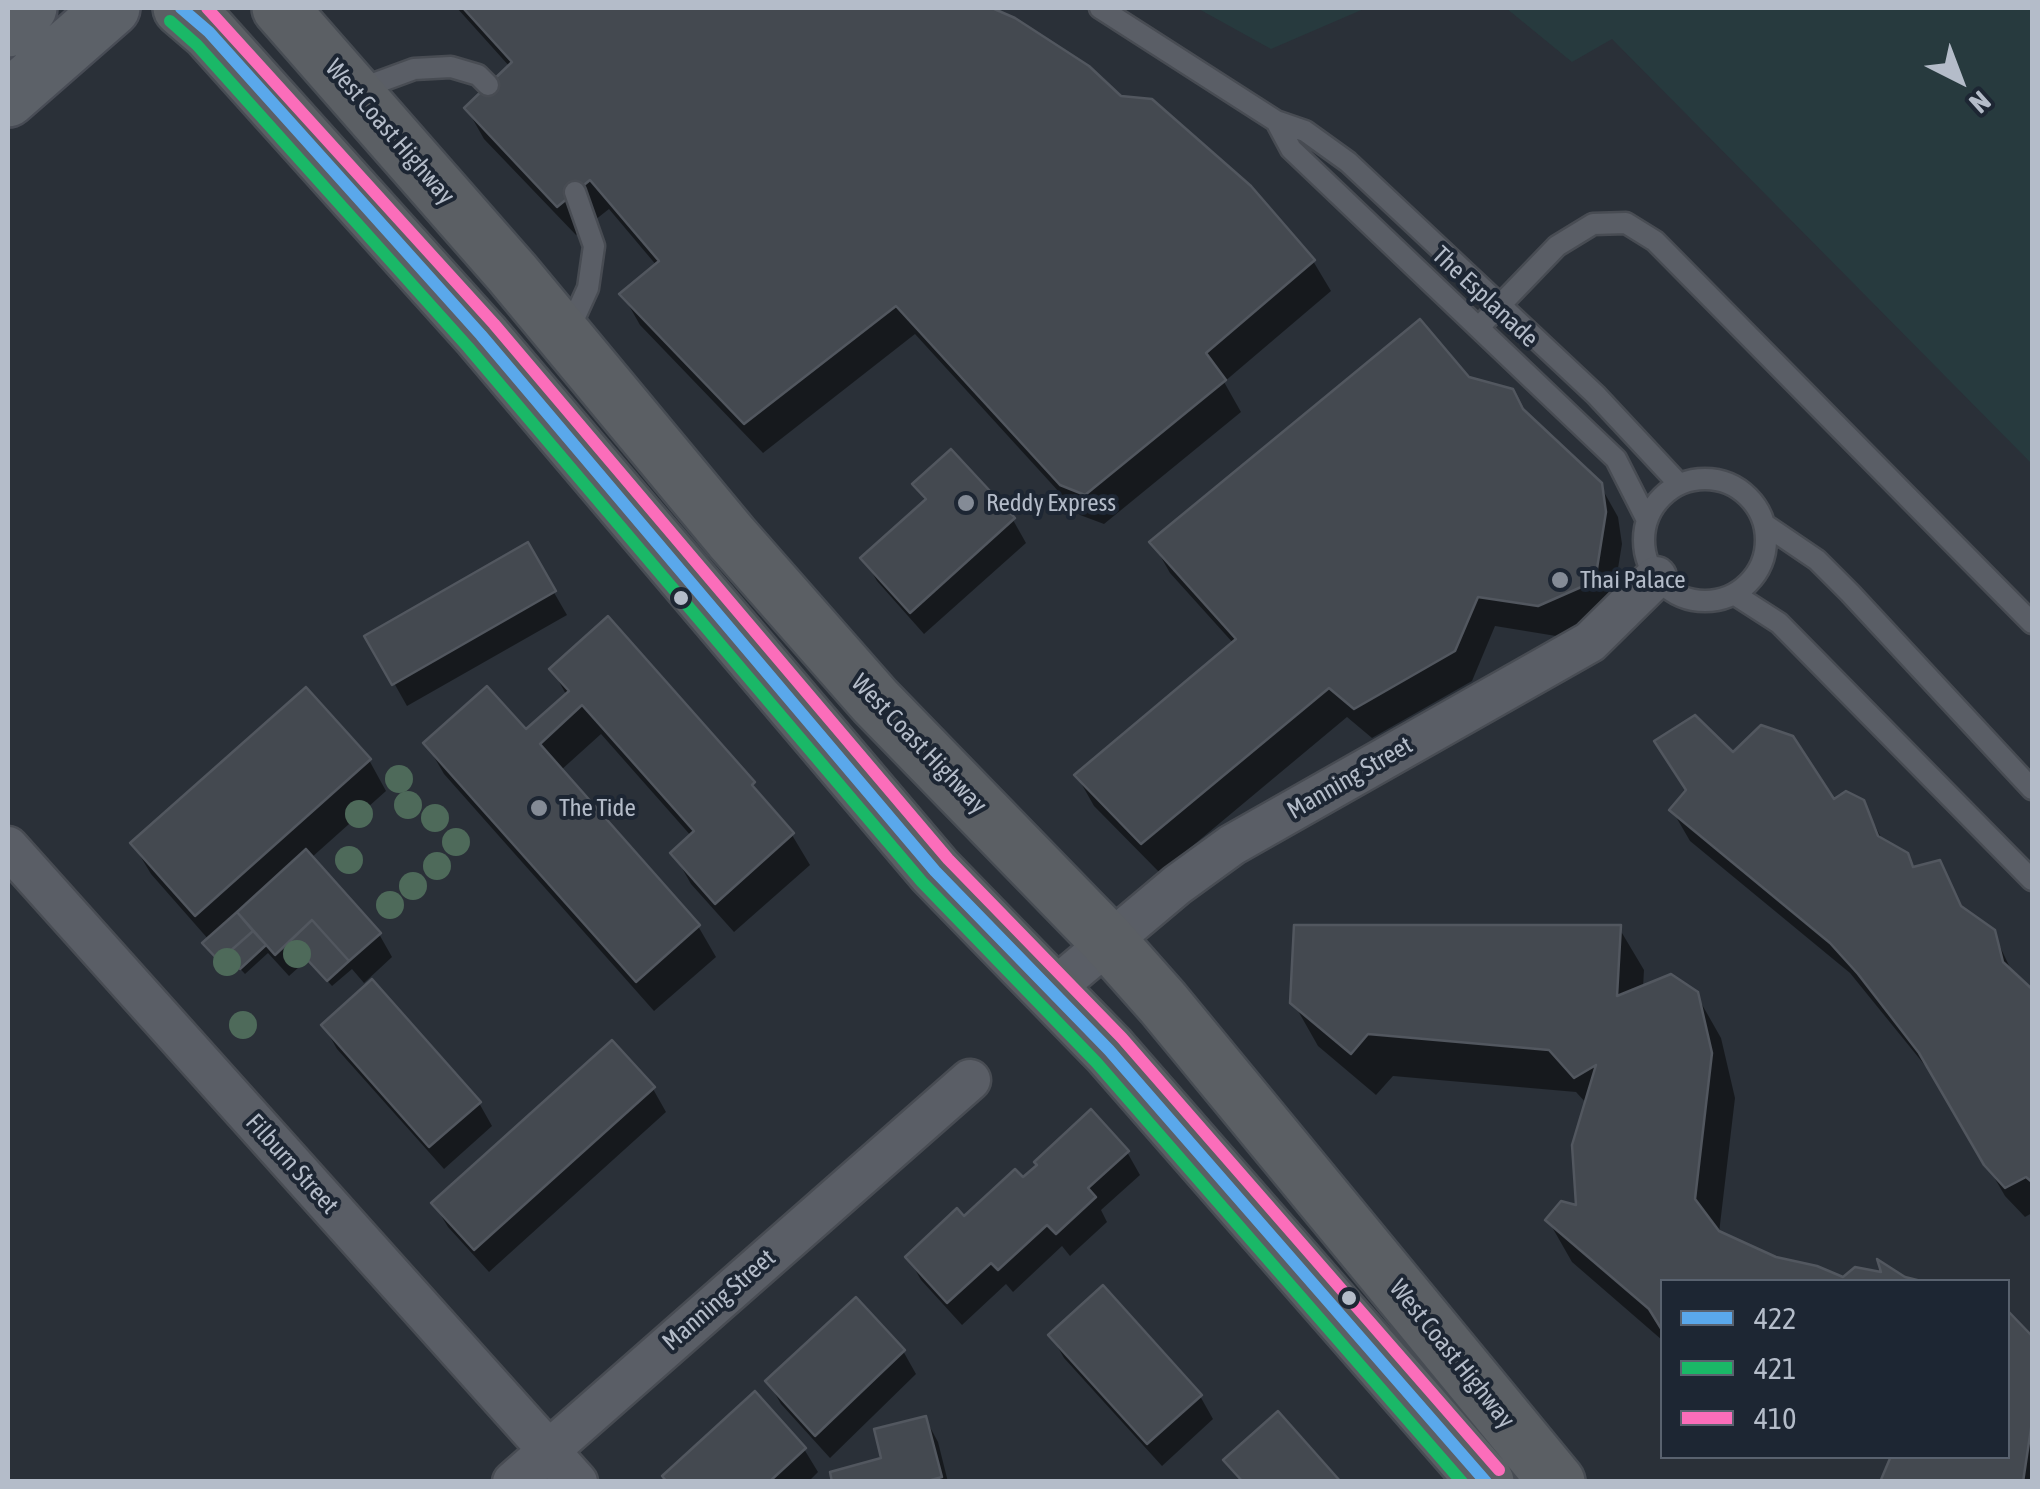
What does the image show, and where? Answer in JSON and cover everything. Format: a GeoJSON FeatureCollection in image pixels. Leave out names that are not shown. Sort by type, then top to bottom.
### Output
{"type":"FeatureCollection","features":[{"type":"Feature","properties":{"kind":"highway"},"geometry":{"type":"LineString","coordinates":[[180,8],[209,32],[482,335],[935,871],[1109,1050],[1486,1482]]}},
{"type":"Feature","properties":{"kind":"highway","name":"West Coast Highway"},"geometry":{"type":"LineString","coordinates":[[280,8],[512,272],[731,537],[875,701],[1164,1003],[1557,1482]]}},
{"type":"Feature","properties":{"kind":"main road"},"geometry":{"type":"LineString","coordinates":[[8,29],[28,8]]}},
{"type":"Feature","properties":{"kind":"main road"},"geometry":{"type":"LineString","coordinates":[[8,98],[112,8]]}},
{"type":"Feature","properties":{"kind":"street","name":"Manning Street"},"geometry":{"type":"LineString","coordinates":[[1051,991],[1177,885],[1232,845],[1590,642],[1656,577]]}},
{"type":"Feature","properties":{"kind":"street","name":"Filburn Street"},"geometry":{"type":"LineString","coordinates":[[8,848],[576,1482]]}},
{"type":"Feature","properties":{"kind":"street","name":"Manning Street"},"geometry":{"type":"LineString","coordinates":[[513,1482],[970,1080]]}},
{"type":"Feature","properties":{"kind":"lane","name":"The Esplanade"},"geometry":{"type":"LineString","coordinates":[[1100,8],[1276,120],[1305,130],[1348,162],[1596,395],[1679,484]]}},
{"type":"Feature","properties":{"kind":"lane"},"geometry":{"type":"LineString","coordinates":[[355,90],[414,68],[450,67],[478,74],[488,84]]}},
{"type":"Feature","properties":{"kind":"lane","name":"The Esplanade"},"geometry":{"type":"LineString","coordinates":[[1276,120],[1292,150],[1616,458],[1648,520]]}},
{"type":"Feature","properties":{"kind":"lane"},"geometry":{"type":"LineString","coordinates":[[565,340],[588,288],[594,246],[575,192]]}},
{"type":"Feature","properties":{"kind":"lane"},"geometry":{"type":"LineString","coordinates":[[1480,326],[1557,246],[1593,224],[1626,223],[1655,241],[2032,624]]}},
{"type":"Feature","properties":{"kind":"lane"},"geometry":{"type":"LineString","coordinates":[[1696,479],[1731,484],[1758,508],[1766,544],[1761,564],[1750,581],[1734,594],[1718,600],[1684,597],[1669,590],[1656,577],[1647,559],[1644,540],[1648,520],[1654,505],[1679,484],[1696,479]]}},
{"type":"Feature","properties":{"kind":"lane"},"geometry":{"type":"LineString","coordinates":[[1764,524],[1816,560],[1850,593],[2032,788]]}},
{"type":"Feature","properties":{"kind":"lane"},"geometry":{"type":"LineString","coordinates":[[1734,594],[1779,623],[2032,880]]}},
{"type":"Feature","properties":{"kind":"green space"},"geometry":{"type":"Polygon","coordinates":[[[1197,8],[1366,8],[1271,49],[1197,8]]]}},
{"type":"Feature","properties":{"kind":"green space"},"geometry":{"type":"Polygon","coordinates":[[[1506,8],[2032,8],[2032,464],[1612,39],[1572,62],[1506,8]]]}},
{"type":"Feature","properties":{"kind":"building"},"geometry":{"type":"Polygon","coordinates":[[[463,8],[992,8],[1015,18],[1089,66],[1121,96],[1152,99],[1251,186],[1315,260],[1206,353],[1226,380],[1085,495],[1060,485],[896,306],[744,424],[619,294],[659,261],[590,180],[557,207],[464,108],[512,62],[463,8]]]}},
{"type":"Feature","properties":{"kind":"building"},"geometry":{"type":"Polygon","coordinates":[[[1420,319],[1469,377],[1513,389],[1523,409],[1602,483],[1606,512],[1595,581],[1538,606],[1478,597],[1455,651],[1354,709],[1329,688],[1141,844],[1074,775],[1236,639],[1149,542],[1420,319]]]}},
{"type":"Feature","properties":{"kind":"building"},"geometry":{"type":"Polygon","coordinates":[[[951,449],[1015,518],[910,613],[860,558],[926,499],[912,484],[951,449]]]}},
{"type":"Feature","properties":{"kind":"building"},"geometry":{"type":"Polygon","coordinates":[[[528,542],[556,591],[392,685],[364,636],[528,542]]]}},
{"type":"Feature","properties":{"kind":"building","name":"The Tide"},"geometry":{"type":"Polygon","coordinates":[[[608,616],[755,782],[752,785],[794,833],[715,904],[670,853],[694,831],[582,705],[540,744],[700,925],[636,982],[423,743],[487,686],[526,729],[569,691],[549,669],[608,616]]]}},
{"type":"Feature","properties":{"kind":"building"},"geometry":{"type":"Polygon","coordinates":[[[306,687],[371,759],[195,916],[130,843],[306,687]]]}},
{"type":"Feature","properties":{"kind":"building"},"geometry":{"type":"Polygon","coordinates":[[[1695,715],[1733,752],[1761,725],[1793,736],[1834,799],[1846,791],[1864,800],[1878,836],[1908,853],[1913,867],[1940,860],[1961,906],[1995,930],[2003,962],[2032,989],[2032,1182],[2026,1177],[2005,1188],[1984,1165],[1919,1053],[1858,974],[1830,943],[1669,810],[1686,790],[1654,741],[1695,715]]]}},
{"type":"Feature","properties":{"kind":"building"},"geometry":{"type":"Polygon","coordinates":[[[306,849],[381,933],[349,961],[312,920],[275,955],[237,912],[306,849]]]}},
{"type":"Feature","properties":{"kind":"building"},"geometry":{"type":"Polygon","coordinates":[[[237,912],[253,931],[219,961],[202,943],[237,912]]]}},
{"type":"Feature","properties":{"kind":"building"},"geometry":{"type":"Polygon","coordinates":[[[312,920],[349,961],[327,981],[290,941],[312,920]]]}},
{"type":"Feature","properties":{"kind":"building"},"geometry":{"type":"Polygon","coordinates":[[[1294,925],[1621,925],[1617,996],[1671,974],[1698,992],[1712,1053],[1695,1199],[1719,1231],[1776,1257],[1817,1266],[1843,1277],[1855,1267],[1881,1272],[1877,1259],[1913,1279],[1660,1279],[1660,1327],[1649,1309],[1545,1220],[1561,1201],[1576,1205],[1572,1145],[1596,1065],[1574,1078],[1549,1050],[1368,1034],[1351,1054],[1290,1003],[1294,925]]]}},
{"type":"Feature","properties":{"kind":"building"},"geometry":{"type":"Polygon","coordinates":[[[253,931],[266,945],[240,969],[227,954],[253,931]]]}},
{"type":"Feature","properties":{"kind":"building"},"geometry":{"type":"Polygon","coordinates":[[[372,979],[481,1102],[429,1147],[321,1025],[372,979]]]}},
{"type":"Feature","properties":{"kind":"building"},"geometry":{"type":"Polygon","coordinates":[[[612,1040],[655,1087],[474,1250],[431,1203],[612,1040]]]}},
{"type":"Feature","properties":{"kind":"building"},"geometry":{"type":"Polygon","coordinates":[[[1091,1109],[1129,1151],[1088,1188],[1096,1197],[1056,1234],[1047,1225],[998,1270],[991,1263],[947,1303],[905,1257],[957,1208],[964,1216],[1015,1169],[1023,1177],[1091,1109]]]}},
{"type":"Feature","properties":{"kind":"building"},"geometry":{"type":"Polygon","coordinates":[[[1103,1285],[1202,1395],[1147,1444],[1048,1335],[1103,1285]]]}},
{"type":"Feature","properties":{"kind":"building"},"geometry":{"type":"Polygon","coordinates":[[[856,1297],[905,1350],[815,1436],[765,1381],[856,1297]]]}},
{"type":"Feature","properties":{"kind":"building"},"geometry":{"type":"Polygon","coordinates":[[[2010,1313],[2032,1336],[2032,1422],[2023,1482],[1880,1482],[1890,1459],[2010,1459],[2010,1313]]]}},
{"type":"Feature","properties":{"kind":"building"},"geometry":{"type":"Polygon","coordinates":[[[755,1391],[806,1448],[769,1482],[667,1482],[662,1476],[755,1391]]]}},
{"type":"Feature","properties":{"kind":"building"},"geometry":{"type":"Polygon","coordinates":[[[1278,1411],[1341,1482],[1243,1482],[1223,1460],[1278,1411]]]}},
{"type":"Feature","properties":{"kind":"building"},"geometry":{"type":"Polygon","coordinates":[[[926,1416],[942,1477],[924,1482],[832,1482],[830,1472],[881,1458],[874,1429],[926,1416]]]}},
{"type":"Feature","properties":{"kind":"transit line","name":"422"},"geometry":{"type":"LineString","coordinates":[[181,8],[209,32],[481,335],[935,871],[1109,1050],[1486,1482]]}},
{"type":"Feature","properties":{"kind":"transit line","name":"410"},"geometry":{"type":"LineString","coordinates":[[207,8],[494,324],[948,859],[1122,1038],[1499,1470]]}},
{"type":"Feature","properties":{"kind":"transit line","name":"421"},"geometry":{"type":"LineString","coordinates":[[170,21],[197,45],[468,347],[922,882],[1096,1062],[1462,1482]]}},
{"type":"Feature","properties":{"kind":"place","name":"Reddy Express"},"geometry":{"type":"Point","coordinates":[966,503]}},
{"type":"Feature","properties":{"kind":"place","name":"Thai Palace"},"geometry":{"type":"Point","coordinates":[1560,580]}},
{"type":"Feature","properties":{"kind":"place","name":"The Tide"},"geometry":{"type":"Point","coordinates":[539,808]}}]}
